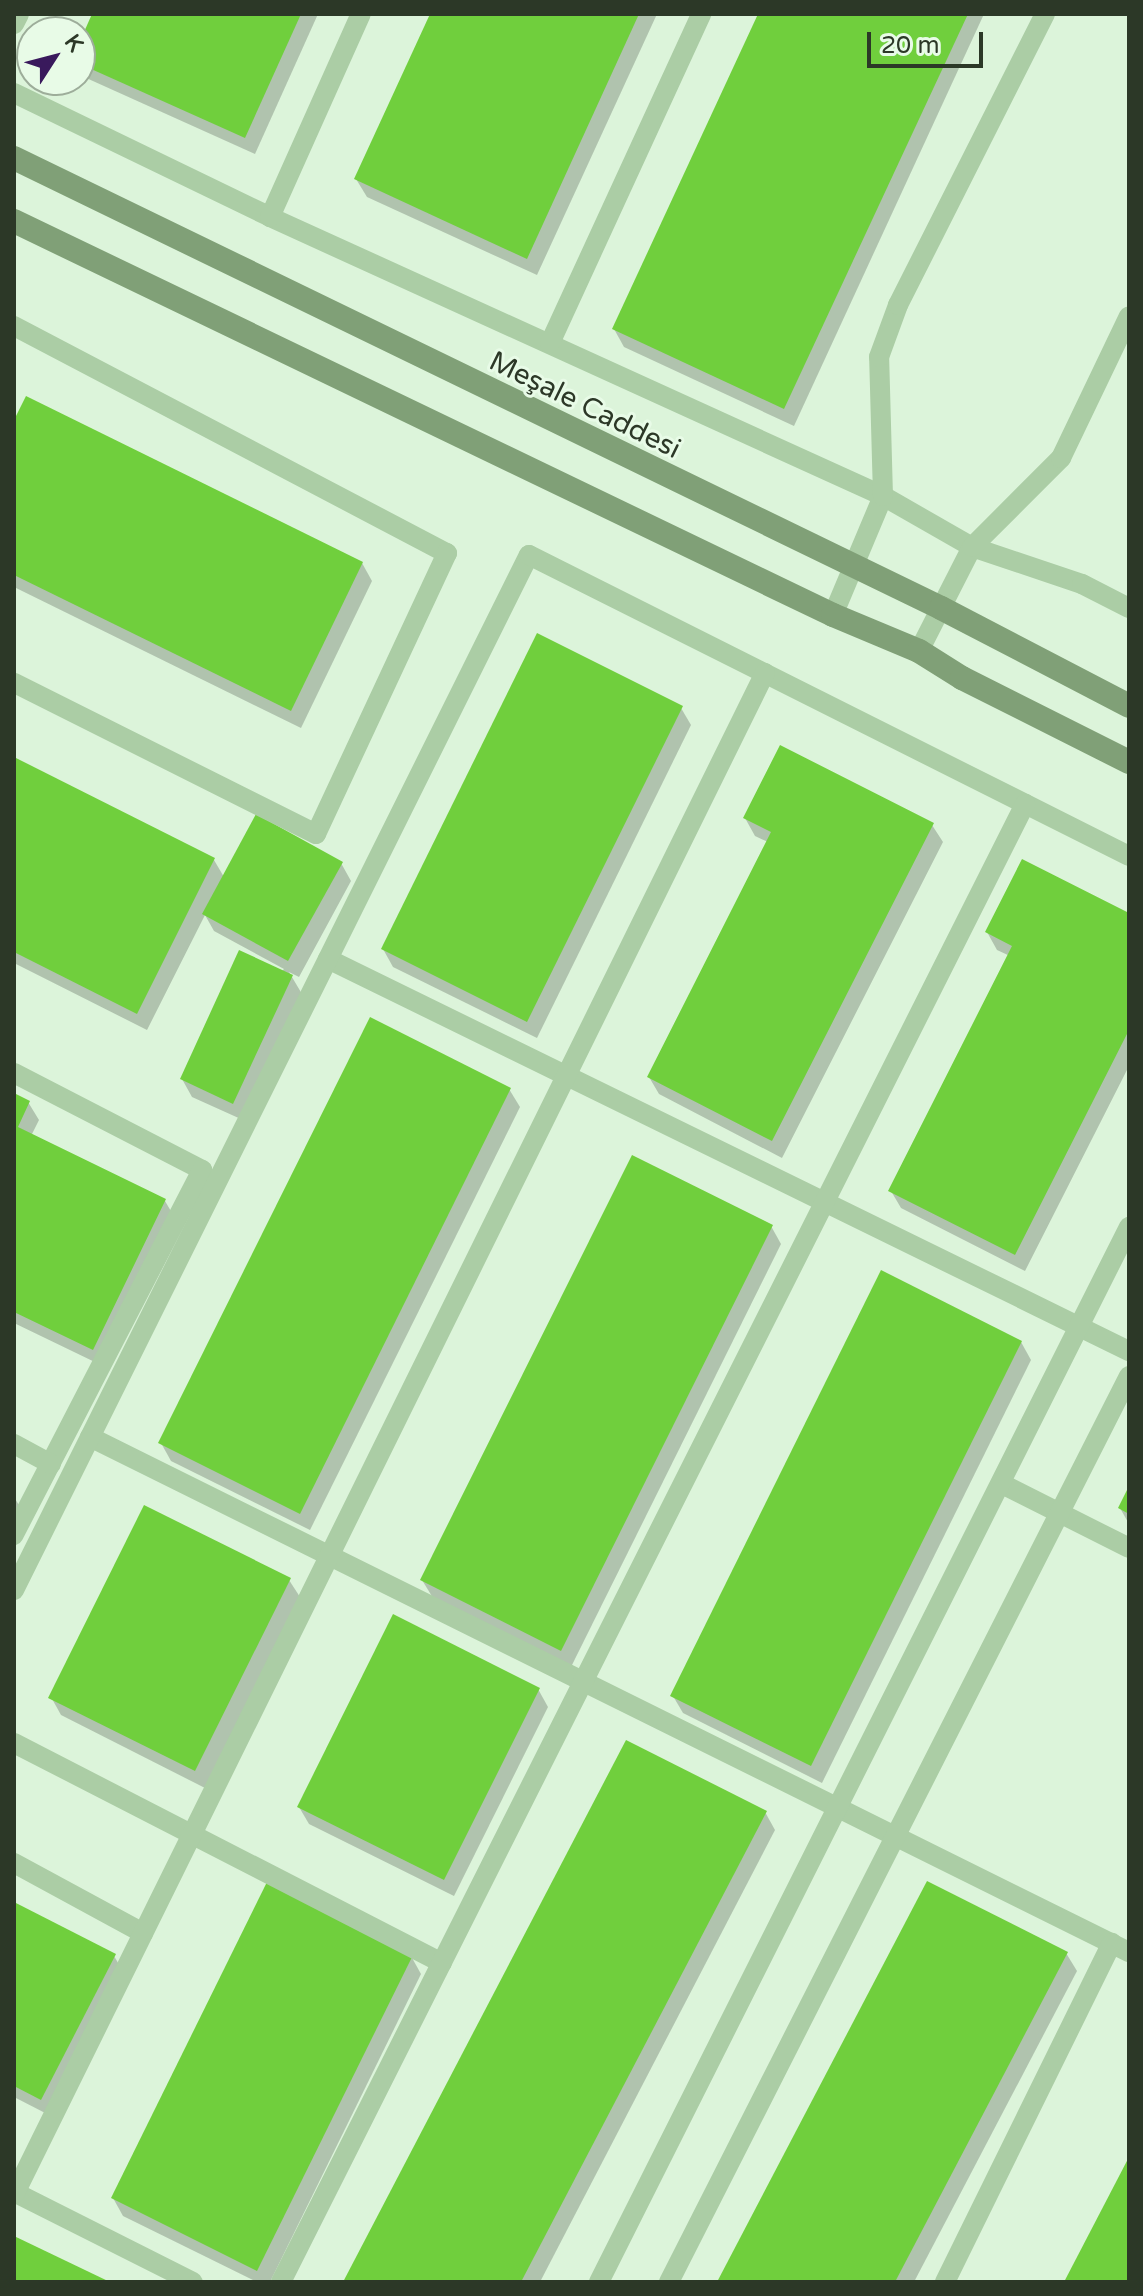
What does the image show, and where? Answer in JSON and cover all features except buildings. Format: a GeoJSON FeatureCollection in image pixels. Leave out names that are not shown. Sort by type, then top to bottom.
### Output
{"type":"FeatureCollection","features":[{"type":"Feature","properties":{"kind":"street","name":"Meşale Caddesi"},"geometry":{"type":"LineString","coordinates":[[14,158],[851,568],[941,608],[1129,706]]}},
{"type":"Feature","properties":{"kind":"street"},"geometry":{"type":"LineString","coordinates":[[14,221],[833,615],[919,651],[962,678],[1129,762]]}},
{"type":"Feature","properties":{"kind":"lane"},"geometry":{"type":"LineString","coordinates":[[14,24],[19,14]]}},
{"type":"Feature","properties":{"kind":"lane"},"geometry":{"type":"LineString","coordinates":[[270,217],[361,14]]}},
{"type":"Feature","properties":{"kind":"lane"},"geometry":{"type":"LineString","coordinates":[[550,343],[701,14]]}},
{"type":"Feature","properties":{"kind":"lane"},"geometry":{"type":"LineString","coordinates":[[833,615],[883,496],[879,357],[898,305],[1045,14]]}},
{"type":"Feature","properties":{"kind":"lane"},"geometry":{"type":"LineString","coordinates":[[14,93],[270,217],[883,496],[972,547],[1082,584],[1129,608]]}},
{"type":"Feature","properties":{"kind":"lane"},"geometry":{"type":"LineString","coordinates":[[919,651],[972,547],[1061,458],[1129,316]]}},
{"type":"Feature","properties":{"kind":"lane"},"geometry":{"type":"LineString","coordinates":[[14,326],[447,553],[316,834],[14,683]]}},
{"type":"Feature","properties":{"kind":"lane"},"geometry":{"type":"LineString","coordinates":[[14,1590],[529,555],[1129,856]]}},
{"type":"Feature","properties":{"kind":"lane"},"geometry":{"type":"LineString","coordinates":[[193,2282],[15,2192],[765,673]]}},
{"type":"Feature","properties":{"kind":"lane"},"geometry":{"type":"LineString","coordinates":[[281,2282],[1025,804]]}},
{"type":"Feature","properties":{"kind":"lane"},"geometry":{"type":"LineString","coordinates":[[328,959],[1129,1351]]}},
{"type":"Feature","properties":{"kind":"lane"},"geometry":{"type":"LineString","coordinates":[[14,1073],[202,1170],[14,1535]]}},
{"type":"Feature","properties":{"kind":"lane"},"geometry":{"type":"LineString","coordinates":[[599,2282],[840,1808],[1129,1227]]}},
{"type":"Feature","properties":{"kind":"lane"},"geometry":{"type":"LineString","coordinates":[[669,2282],[1129,1376]]}},
{"type":"Feature","properties":{"kind":"lane"},"geometry":{"type":"LineString","coordinates":[[90,1437],[1120,1948],[945,2282]]}},
{"type":"Feature","properties":{"kind":"lane"},"geometry":{"type":"LineString","coordinates":[[14,1444],[51,1464]]}},
{"type":"Feature","properties":{"kind":"lane"},"geometry":{"type":"LineString","coordinates":[[1002,1484],[1129,1548]]}},
{"type":"Feature","properties":{"kind":"lane"},"geometry":{"type":"LineString","coordinates":[[14,1743],[442,1963]]}},
{"type":"Feature","properties":{"kind":"lane"},"geometry":{"type":"LineString","coordinates":[[14,1863],[143,1933]]}}]}
